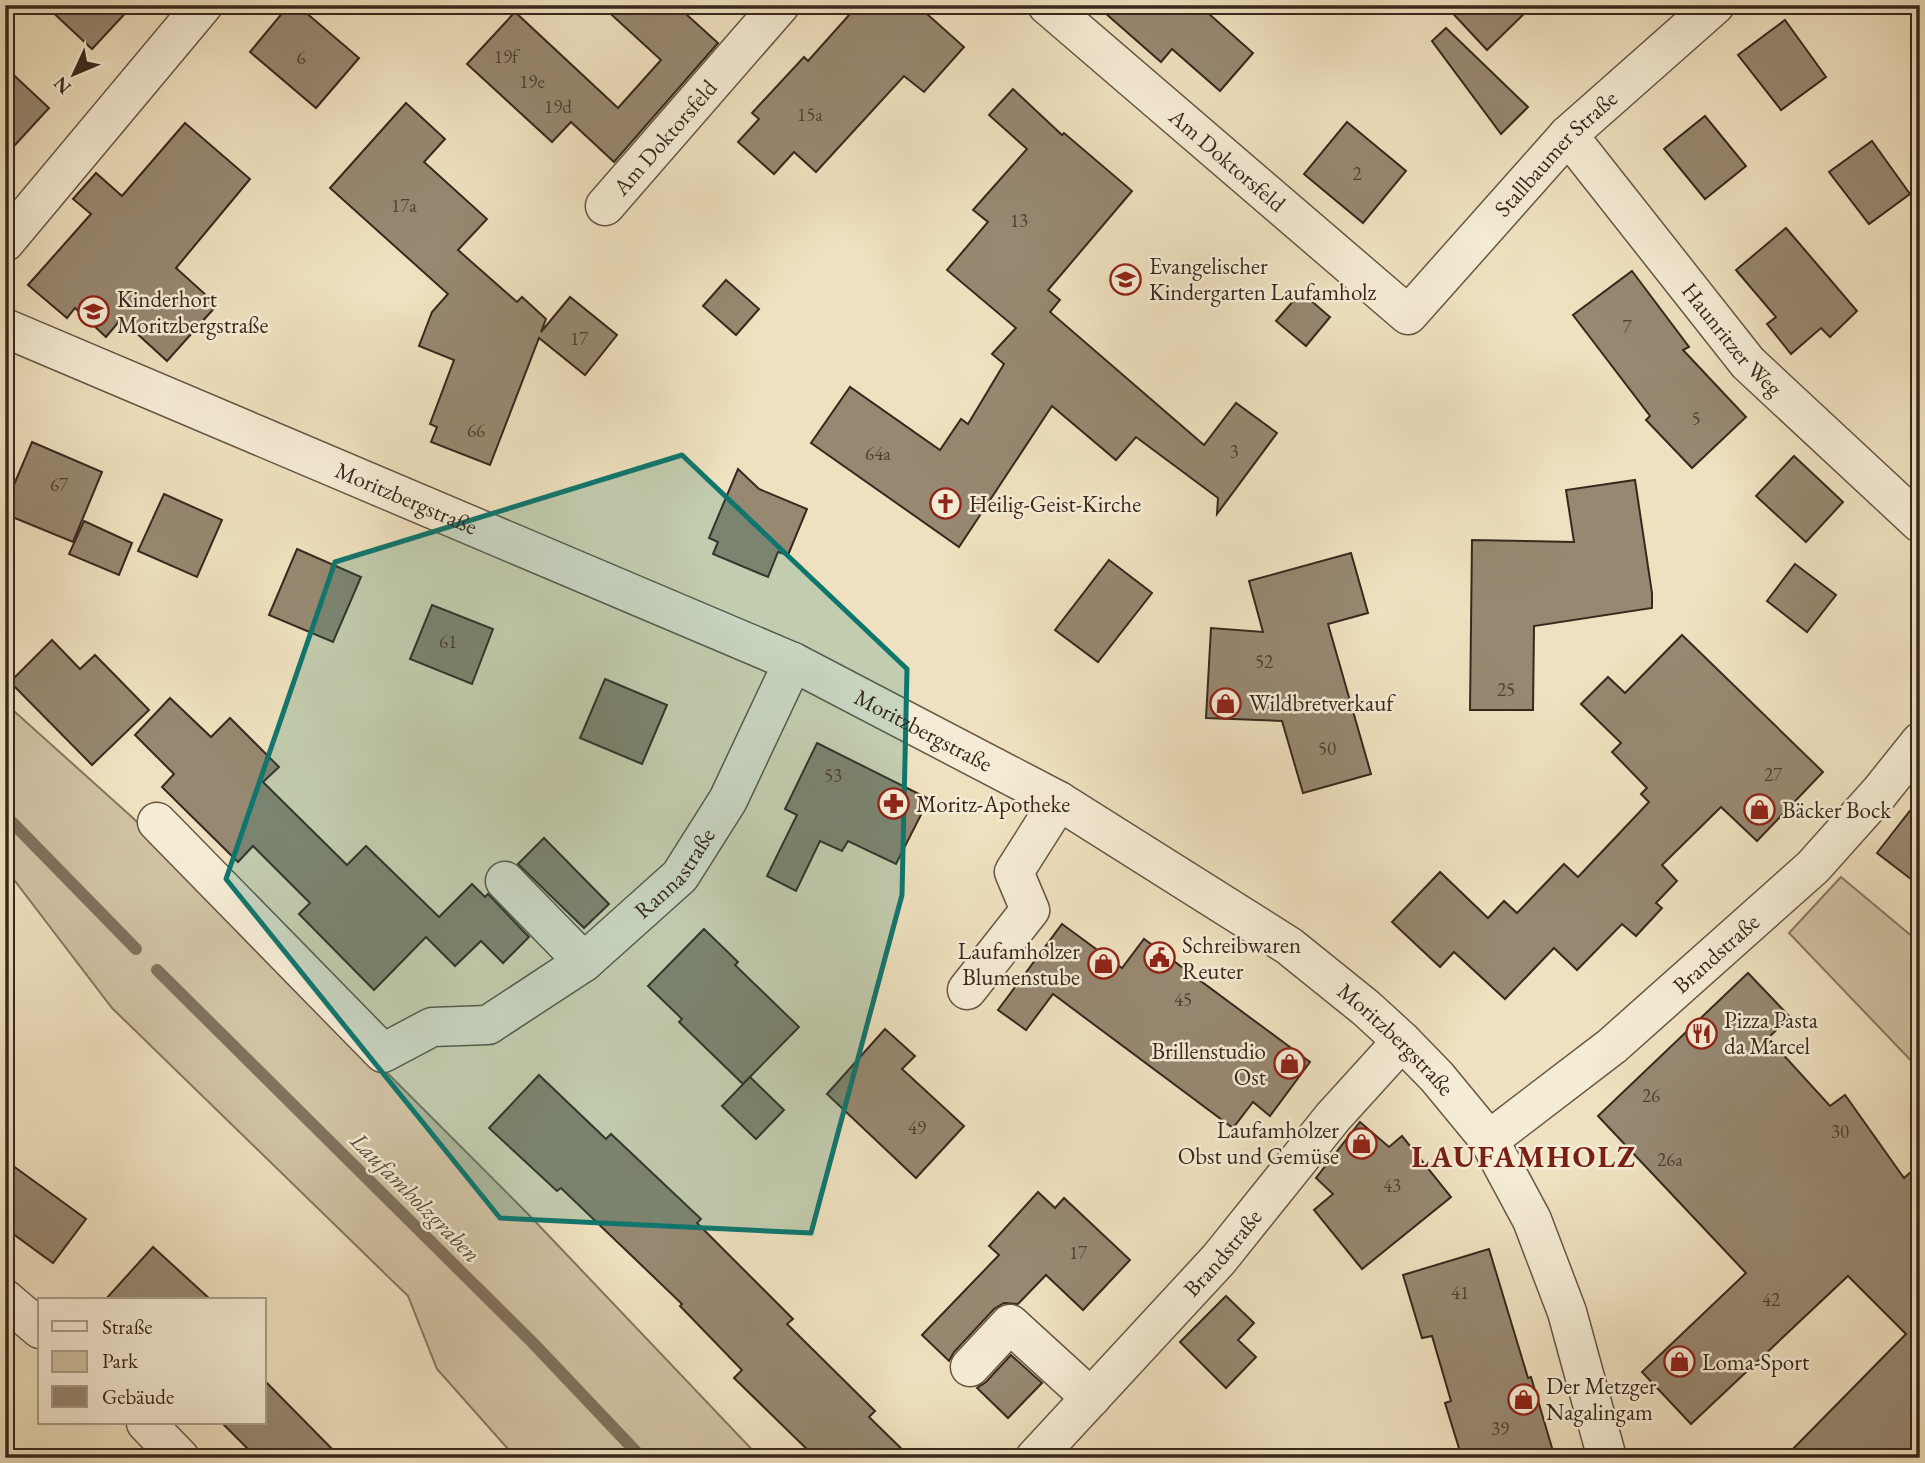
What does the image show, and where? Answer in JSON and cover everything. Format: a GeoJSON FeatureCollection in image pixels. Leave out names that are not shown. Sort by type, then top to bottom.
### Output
{"type":"FeatureCollection","features":[{"type":"Feature","properties":{"kind":"street"},"geometry":{"type":"LineString","coordinates":[[5,242],[203,5]]}},
{"type":"Feature","properties":{"kind":"street","name":"Am Doktorsfeld"},"geometry":{"type":"LineString","coordinates":[[606,206],[780,5]]}},
{"type":"Feature","properties":{"kind":"street","name":"Am Doktorsfeld"},"geometry":{"type":"LineString","coordinates":[[1046,5],[1408,315]]}},
{"type":"Feature","properties":{"kind":"street","name":"Stallbaumer Straße"},"geometry":{"type":"LineString","coordinates":[[1408,315],[1567,135],[1715,5]]}},
{"type":"Feature","properties":{"kind":"street","name":"Haunritzer Weg"},"geometry":{"type":"LineString","coordinates":[[1567,135],[1748,363],[1920,523]]}},
{"type":"Feature","properties":{"kind":"street","name":"Moritzbergstraße"},"geometry":{"type":"LineString","coordinates":[[5,328],[793,662],[1059,801],[1289,946],[1402,1041],[1437,1077],[1489,1140],[1532,1220],[1567,1312],[1607,1458]]}},
{"type":"Feature","properties":{"kind":"street","name":"Rannastraße"},"geometry":{"type":"LineString","coordinates":[[157,822],[383,1053],[432,1027],[488,1025],[584,962],[680,876],[728,800],[793,662]]}},
{"type":"Feature","properties":{"kind":"street","name":"Brandstraße"},"geometry":{"type":"LineString","coordinates":[[1489,1140],[1612,1046],[1813,867],[1880,792],[1920,742]]}},
{"type":"Feature","properties":{"kind":"street"},"geometry":{"type":"LineString","coordinates":[[967,990],[1030,910],[1014,872],[1059,801]]}},
{"type":"Feature","properties":{"kind":"street"},"geometry":{"type":"LineString","coordinates":[[505,881],[584,962]]}},
{"type":"Feature","properties":{"kind":"street","name":"Brandstraße"},"geometry":{"type":"LineString","coordinates":[[1035,1458],[1219,1259],[1333,1117],[1402,1041]]}},
{"type":"Feature","properties":{"kind":"street"},"geometry":{"type":"LineString","coordinates":[[5,1299],[38,1327]]}},
{"type":"Feature","properties":{"kind":"street"},"geometry":{"type":"LineString","coordinates":[[970,1367],[1010,1324],[1091,1398]]}},
{"type":"Feature","properties":{"kind":"street"},"geometry":{"type":"LineString","coordinates":[[147,1424],[180,1458]]}},
{"type":"Feature","properties":{"kind":"highlighted area"},"geometry":{"type":"Polygon","coordinates":[[[682,455],[907,669],[902,895],[811,1233],[500,1218],[226,879],[335,562],[682,455]]]}},
{"type":"Feature","properties":{"kind":"green space"},"geometry":{"type":"Polygon","coordinates":[[[5,703],[133,818],[530,1216],[760,1458],[516,1458],[437,1369],[408,1296],[112,1008],[5,868],[5,703]]]}},
{"type":"Feature","properties":{"kind":"green space"},"geometry":{"type":"Polygon","coordinates":[[[1841,877],[1920,943],[1920,1070],[1789,933],[1841,877]]]}},
{"type":"Feature","properties":{"kind":"building"},"geometry":{"type":"Polygon","coordinates":[[[45,5],[133,5],[92,49],[45,5]]]}},
{"type":"Feature","properties":{"kind":"building"},"geometry":{"type":"Polygon","coordinates":[[[289,5],[297,5],[359,58],[316,108],[250,52],[289,5]]]}},
{"type":"Feature","properties":{"kind":"building"},"geometry":{"type":"Polygon","coordinates":[[[601,5],[676,5],[718,43],[614,162],[571,122],[552,142],[467,64],[515,12],[618,108],[661,60],[601,5]]]}},
{"type":"Feature","properties":{"kind":"building"},"geometry":{"type":"Polygon","coordinates":[[[858,5],[917,5],[964,47],[924,92],[904,76],[816,172],[794,152],[774,174],[738,142],[759,119],[752,113],[804,57],[808,61],[858,5]]]}},
{"type":"Feature","properties":{"kind":"building"},"geometry":{"type":"Polygon","coordinates":[[[1096,5],[1199,5],[1253,53],[1220,91],[1172,49],[1161,62],[1096,5]]]}},
{"type":"Feature","properties":{"kind":"building"},"geometry":{"type":"Polygon","coordinates":[[[1445,5],[1533,5],[1487,50],[1445,5]]]}},
{"type":"Feature","properties":{"kind":"building"},"geometry":{"type":"Polygon","coordinates":[[[1785,20],[1826,77],[1781,110],[1738,55],[1785,20]]]}},
{"type":"Feature","properties":{"kind":"building"},"geometry":{"type":"Polygon","coordinates":[[[1446,28],[1528,107],[1501,134],[1432,41],[1446,28]]]}},
{"type":"Feature","properties":{"kind":"building"},"geometry":{"type":"Polygon","coordinates":[[[5,67],[49,108],[5,156],[5,67]]]}},
{"type":"Feature","properties":{"kind":"building"},"geometry":{"type":"Polygon","coordinates":[[[1013,89],[1062,135],[1064,133],[1132,191],[1048,290],[1060,300],[1050,312],[1204,445],[1236,403],[1277,433],[1217,514],[1218,498],[1136,437],[1116,460],[1052,406],[959,547],[811,443],[850,387],[940,450],[961,419],[968,424],[1004,364],[992,354],[1016,328],[947,270],[988,222],[973,210],[1027,149],[989,115],[1013,89]]]}},
{"type":"Feature","properties":{"kind":"building"},"geometry":{"type":"Polygon","coordinates":[[[406,103],[445,139],[424,162],[487,219],[458,250],[517,302],[522,297],[546,319],[541,332],[570,297],[617,335],[585,375],[539,338],[490,465],[431,442],[437,427],[430,424],[454,360],[419,346],[432,312],[448,294],[330,188],[406,103]]]}},
{"type":"Feature","properties":{"kind":"building"},"geometry":{"type":"Polygon","coordinates":[[[1705,116],[1746,166],[1705,199],[1664,149],[1705,116]]]}},
{"type":"Feature","properties":{"kind":"building"},"geometry":{"type":"Polygon","coordinates":[[[1347,122],[1406,171],[1363,223],[1304,174],[1347,122]]]}},
{"type":"Feature","properties":{"kind":"building"},"geometry":{"type":"Polygon","coordinates":[[[185,123],[250,179],[176,268],[217,305],[167,361],[121,319],[106,337],[75,308],[67,318],[28,285],[91,214],[73,199],[96,173],[122,196],[185,123]]]}},
{"type":"Feature","properties":{"kind":"building"},"geometry":{"type":"Polygon","coordinates":[[[1872,141],[1910,194],[1869,224],[1829,172],[1872,141]]]}},
{"type":"Feature","properties":{"kind":"building"},"geometry":{"type":"Polygon","coordinates":[[[1786,228],[1857,311],[1830,337],[1821,328],[1791,354],[1767,324],[1776,317],[1736,270],[1786,228]]]}},
{"type":"Feature","properties":{"kind":"building"},"geometry":{"type":"Polygon","coordinates":[[[1632,271],[1689,347],[1683,350],[1746,417],[1692,468],[1646,420],[1650,416],[1573,315],[1632,271]]]}},
{"type":"Feature","properties":{"kind":"building"},"geometry":{"type":"Polygon","coordinates":[[[726,280],[759,309],[736,335],[703,306],[726,280]]]}},
{"type":"Feature","properties":{"kind":"building"},"geometry":{"type":"Polygon","coordinates":[[[1301,292],[1330,317],[1306,346],[1276,321],[1301,292]]]}},
{"type":"Feature","properties":{"kind":"building"},"geometry":{"type":"Polygon","coordinates":[[[32,442],[102,472],[73,542],[5,514],[5,506],[32,442]]]}},
{"type":"Feature","properties":{"kind":"building"},"geometry":{"type":"Polygon","coordinates":[[[1794,456],[1843,502],[1806,542],[1756,496],[1794,456]]]}},
{"type":"Feature","properties":{"kind":"building"},"geometry":{"type":"Polygon","coordinates":[[[738,469],[759,489],[807,509],[788,555],[778,552],[768,577],[713,554],[718,542],[709,538],[738,469]]]}},
{"type":"Feature","properties":{"kind":"building"},"geometry":{"type":"Polygon","coordinates":[[[1635,480],[1652,608],[1534,626],[1533,710],[1470,710],[1472,540],[1574,542],[1566,490],[1635,480]]]}},
{"type":"Feature","properties":{"kind":"building"},"geometry":{"type":"Polygon","coordinates":[[[164,494],[222,520],[197,577],[138,551],[164,494]]]}},
{"type":"Feature","properties":{"kind":"building"},"geometry":{"type":"Polygon","coordinates":[[[84,521],[132,543],[119,575],[69,554],[84,521]]]}},
{"type":"Feature","properties":{"kind":"building"},"geometry":{"type":"Polygon","coordinates":[[[297,549],[361,577],[333,642],[269,615],[297,549]]]}},
{"type":"Feature","properties":{"kind":"building"},"geometry":{"type":"Polygon","coordinates":[[[1351,553],[1368,613],[1328,624],[1371,774],[1303,793],[1282,721],[1206,718],[1211,628],[1263,632],[1249,581],[1351,553]]]}},
{"type":"Feature","properties":{"kind":"building"},"geometry":{"type":"Polygon","coordinates":[[[1109,560],[1152,593],[1098,662],[1055,630],[1109,560]]]}},
{"type":"Feature","properties":{"kind":"building"},"geometry":{"type":"Polygon","coordinates":[[[1795,564],[1836,595],[1807,632],[1767,601],[1795,564]]]}},
{"type":"Feature","properties":{"kind":"building"},"geometry":{"type":"Polygon","coordinates":[[[432,605],[493,629],[472,684],[410,659],[432,605]]]}},
{"type":"Feature","properties":{"kind":"building"},"geometry":{"type":"Polygon","coordinates":[[[1682,635],[1823,772],[1757,841],[1721,807],[1662,865],[1677,881],[1656,903],[1662,908],[1636,936],[1622,924],[1577,970],[1554,948],[1505,999],[1454,952],[1440,967],[1392,922],[1440,872],[1488,918],[1504,901],[1517,913],[1564,864],[1578,877],[1649,802],[1641,794],[1647,788],[1612,752],[1621,743],[1581,704],[1608,677],[1625,693],[1682,635]]]}},
{"type":"Feature","properties":{"kind":"building"},"geometry":{"type":"Polygon","coordinates":[[[52,640],[80,669],[95,655],[149,710],[92,765],[10,682],[52,640]]]}},
{"type":"Feature","properties":{"kind":"building"},"geometry":{"type":"Polygon","coordinates":[[[605,679],[667,705],[642,764],[580,738],[605,679]]]}},
{"type":"Feature","properties":{"kind":"building"},"geometry":{"type":"Polygon","coordinates":[[[170,698],[211,737],[230,718],[279,767],[263,782],[347,865],[366,846],[439,917],[472,884],[485,897],[488,894],[529,937],[503,963],[481,941],[455,966],[426,937],[374,990],[299,914],[310,903],[253,846],[238,862],[162,787],[174,774],[135,735],[170,698]]]}},
{"type":"Feature","properties":{"kind":"building"},"geometry":{"type":"Polygon","coordinates":[[[817,743],[929,799],[896,864],[848,841],[842,851],[820,841],[796,891],[767,876],[797,815],[785,809],[817,743]]]}},
{"type":"Feature","properties":{"kind":"building"},"geometry":{"type":"Polygon","coordinates":[[[1920,798],[1920,886],[1877,853],[1920,798]]]}},
{"type":"Feature","properties":{"kind":"building"},"geometry":{"type":"Polygon","coordinates":[[[544,838],[609,904],[584,928],[518,864],[544,838]]]}},
{"type":"Feature","properties":{"kind":"building"},"geometry":{"type":"Polygon","coordinates":[[[1062,924],[1122,968],[1144,939],[1310,1062],[1270,1116],[1253,1102],[1233,1128],[1053,994],[1026,1030],[998,1010],[1062,924]]]}},
{"type":"Feature","properties":{"kind":"building"},"geometry":{"type":"Polygon","coordinates":[[[704,929],[738,962],[735,965],[799,1027],[743,1084],[679,1022],[682,1019],[648,986],[704,929]]]}},
{"type":"Feature","properties":{"kind":"building"},"geometry":{"type":"Polygon","coordinates":[[[1748,973],[1790,1017],[1768,1038],[1830,1106],[1845,1095],[1904,1178],[1920,1164],[1920,1458],[1784,1458],[1906,1334],[1848,1276],[1691,1424],[1642,1372],[1746,1273],[1598,1116],[1748,973]]]}},
{"type":"Feature","properties":{"kind":"building"},"geometry":{"type":"Polygon","coordinates":[[[885,1029],[915,1056],[902,1069],[964,1126],[916,1178],[827,1094],[885,1029]]]}},
{"type":"Feature","properties":{"kind":"building"},"geometry":{"type":"Polygon","coordinates":[[[539,1075],[606,1139],[611,1134],[701,1219],[697,1223],[793,1319],[787,1324],[875,1411],[869,1417],[911,1458],[816,1458],[734,1378],[742,1370],[680,1306],[682,1304],[561,1188],[557,1191],[489,1128],[539,1075]]]}},
{"type":"Feature","properties":{"kind":"building"},"geometry":{"type":"Polygon","coordinates":[[[750,1077],[784,1110],[756,1139],[722,1106],[750,1077]]]}},
{"type":"Feature","properties":{"kind":"building"},"geometry":{"type":"Polygon","coordinates":[[[1360,1122],[1389,1147],[1402,1136],[1451,1197],[1362,1269],[1314,1210],[1333,1194],[1316,1178],[1360,1122]]]}},
{"type":"Feature","properties":{"kind":"building"},"geometry":{"type":"Polygon","coordinates":[[[5,1160],[86,1219],[53,1263],[5,1228],[5,1160]]]}},
{"type":"Feature","properties":{"kind":"building"},"geometry":{"type":"Polygon","coordinates":[[[1038,1192],[1055,1208],[1064,1198],[1130,1260],[1083,1310],[1046,1275],[1018,1304],[1004,1303],[994,1309],[954,1352],[949,1361],[922,1335],[999,1255],[989,1246],[1038,1192]]]}},
{"type":"Feature","properties":{"kind":"building"},"geometry":{"type":"Polygon","coordinates":[[[153,1247],[209,1298],[107,1298],[153,1247]]]}},
{"type":"Feature","properties":{"kind":"building"},"geometry":{"type":"Polygon","coordinates":[[[1489,1249],[1555,1458],[1462,1458],[1445,1403],[1451,1401],[1432,1336],[1422,1338],[1403,1275],[1489,1249]]]}},
{"type":"Feature","properties":{"kind":"building"},"geometry":{"type":"Polygon","coordinates":[[[1226,1296],[1254,1323],[1238,1340],[1256,1357],[1226,1388],[1180,1342],[1226,1296]]]}},
{"type":"Feature","properties":{"kind":"building"},"geometry":{"type":"Polygon","coordinates":[[[1011,1355],[1042,1383],[1008,1418],[977,1388],[1011,1355]]]}},
{"type":"Feature","properties":{"kind":"building"},"geometry":{"type":"Polygon","coordinates":[[[266,1382],[341,1458],[257,1458],[223,1424],[266,1424],[266,1382]]]}},
{"type":"Feature","properties":{"kind":"waterway","name":"Laufamholzgraben"},"geometry":{"type":"LineString","coordinates":[[5,815],[136,949]]}},
{"type":"Feature","properties":{"kind":"waterway","name":"Laufamholzgraben"},"geometry":{"type":"LineString","coordinates":[[157,970],[533,1343],[642,1458]]}},
{"type":"Feature","properties":{"kind":"place","name":"Evangelischer Kindergarten Laufamholz"},"geometry":{"type":"Point","coordinates":[1126,279]}},
{"type":"Feature","properties":{"kind":"place","name":"Kinderhort Moritzbergstraße"},"geometry":{"type":"Point","coordinates":[94,312]}},
{"type":"Feature","properties":{"kind":"place","name":"Heilig-Geist-Kirche"},"geometry":{"type":"Point","coordinates":[946,504]}},
{"type":"Feature","properties":{"kind":"place","name":"Wildbretverkauf"},"geometry":{"type":"Point","coordinates":[1226,703]}},
{"type":"Feature","properties":{"kind":"place","name":"Moritz-Apotheke"},"geometry":{"type":"Point","coordinates":[893,804]}},
{"type":"Feature","properties":{"kind":"place","name":"Bäcker Bock"},"geometry":{"type":"Point","coordinates":[1759,810]}},
{"type":"Feature","properties":{"kind":"place","name":"Schreibwaren Reuter"},"geometry":{"type":"Point","coordinates":[1159,958]}},
{"type":"Feature","properties":{"kind":"place","name":"Laufamholzer Blumenstube"},"geometry":{"type":"Point","coordinates":[1103,964]}},
{"type":"Feature","properties":{"kind":"place","name":"Pizza Pasta da Marcel"},"geometry":{"type":"Point","coordinates":[1701,1033]}},
{"type":"Feature","properties":{"kind":"place","name":"Brillenstudio Ost"},"geometry":{"type":"Point","coordinates":[1289,1064]}},
{"type":"Feature","properties":{"kind":"place","name":"Laufamholzer Obst und Gemüse"},"geometry":{"type":"Point","coordinates":[1362,1143]}},
{"type":"Feature","properties":{"kind":"place","name":"Loma-Sport"},"geometry":{"type":"Point","coordinates":[1679,1362]}},
{"type":"Feature","properties":{"kind":"place","name":"Der Metzger Nagalingam"},"geometry":{"type":"Point","coordinates":[1523,1399]}},
{"type":"Feature","properties":{"kind":"district","name":"LAUFAMHOLZ"},"geometry":{"type":"Point","coordinates":[1524,1156]}}]}
